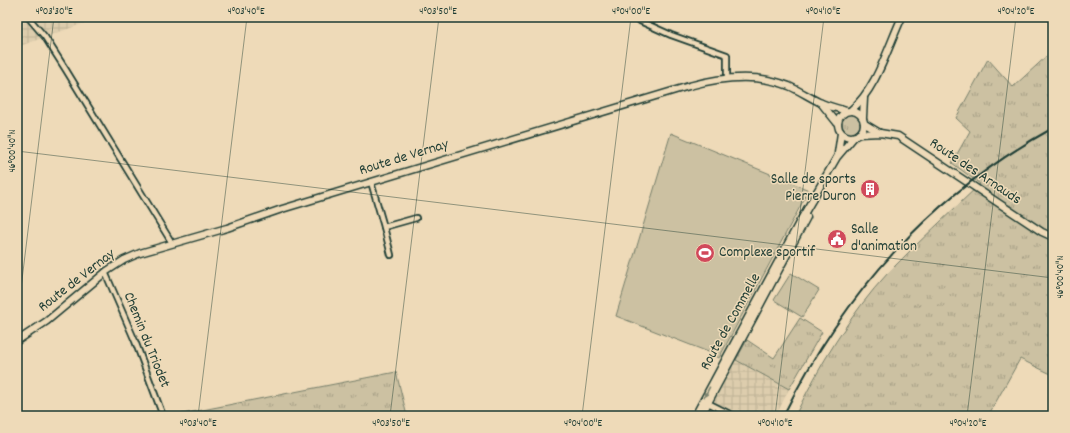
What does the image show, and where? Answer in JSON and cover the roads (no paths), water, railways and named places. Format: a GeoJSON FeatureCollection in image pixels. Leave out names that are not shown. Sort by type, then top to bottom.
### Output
{"type":"FeatureCollection","features":[{"type":"Feature","properties":{"kind":"street"},"geometry":{"type":"LineString","coordinates":[[28,17],[45,37],[66,70],[172,244]]}},
{"type":"Feature","properties":{"kind":"street"},"geometry":{"type":"LineString","coordinates":[[641,17],[640,21],[671,35],[726,55],[727,78]]}},
{"type":"Feature","properties":{"kind":"street"},"geometry":{"type":"LineString","coordinates":[[864,98],[840,116],[838,124],[841,133],[845,136],[856,136],[864,121],[864,98],[902,17]]}},
{"type":"Feature","properties":{"kind":"street","name":"Route de Vernay"},"geometry":{"type":"LineString","coordinates":[[17,341],[47,321],[105,272],[140,253],[227,228],[282,209],[710,80],[727,78],[761,78],[778,82],[804,93],[821,103],[848,111]]}},
{"type":"Feature","properties":{"kind":"street","name":"Route de Vernay"},"geometry":{"type":"LineString","coordinates":[[821,103],[838,124]]}},
{"type":"Feature","properties":{"kind":"street"},"geometry":{"type":"LineString","coordinates":[[848,111],[858,112],[864,121]]}},
{"type":"Feature","properties":{"kind":"street","name":"Route des Arnauds"},"geometry":{"type":"LineString","coordinates":[[864,121],[880,133]]}},
{"type":"Feature","properties":{"kind":"street","name":"Route de Commelle"},"geometry":{"type":"LineString","coordinates":[[837,157],[841,133]]}},
{"type":"Feature","properties":{"kind":"street","name":"Route des Arnauds"},"geometry":{"type":"LineString","coordinates":[[856,136],[880,133],[898,136],[1029,224],[1053,237]]}},
{"type":"Feature","properties":{"kind":"street","name":"Route de Commelle"},"geometry":{"type":"LineString","coordinates":[[695,416],[837,157],[856,136]]}},
{"type":"Feature","properties":{"kind":"street"},"geometry":{"type":"LineString","coordinates":[[371,182],[391,254]]}},
{"type":"Feature","properties":{"kind":"street","name":"Route de Commelle"},"geometry":{"type":"LineString","coordinates":[[701,416],[788,255],[814,199]]}},
{"type":"Feature","properties":{"kind":"street"},"geometry":{"type":"LineString","coordinates":[[384,227],[416,218]]}},
{"type":"Feature","properties":{"kind":"street","name":"Chemin du Triodet"},"geometry":{"type":"LineString","coordinates":[[105,272],[135,342],[163,416]]}},
{"type":"Feature","properties":{"kind":"street"},"geometry":{"type":"LineString","coordinates":[[708,402],[734,416]]}},
{"type":"Feature","properties":{"kind":"railway"},"geometry":{"type":"LineString","coordinates":[[783,416],[807,371],[834,328],[864,288],[896,251],[930,216],[968,184],[1009,155],[1053,128]]}},
{"type":"Feature","properties":{"kind":"place","name":"Salle de sports Pierre Duron"},"geometry":{"type":"Point","coordinates":[870,189]}},
{"type":"Feature","properties":{"kind":"place","name":"Salle d'animation"},"geometry":{"type":"Point","coordinates":[837,239]}},
{"type":"Feature","properties":{"kind":"place","name":"Complexe sportif"},"geometry":{"type":"Point","coordinates":[705,253]}}]}
